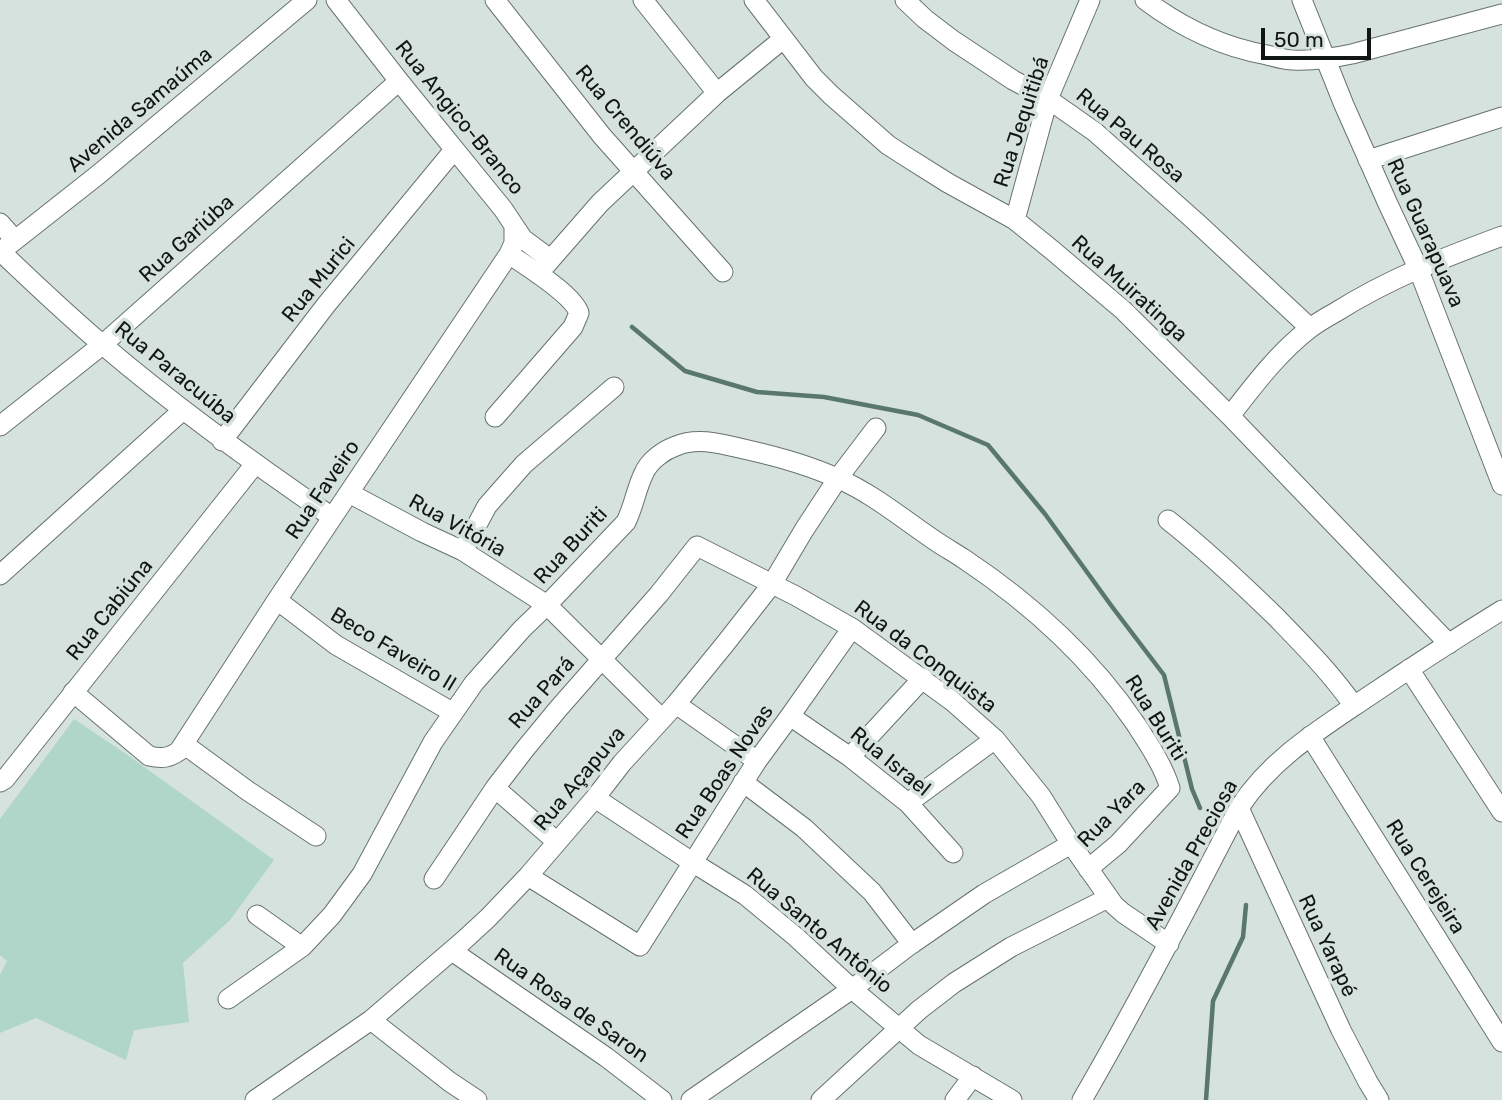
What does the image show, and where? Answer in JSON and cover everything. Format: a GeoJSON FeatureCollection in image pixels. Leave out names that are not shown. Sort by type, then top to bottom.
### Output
{"type":"FeatureCollection","features":[{"type":"Feature","properties":{"kind":"street","name":"Avenida Samaúma"},"geometry":{"type":"LineString","coordinates":[[5,248],[99,174],[307,0]]}},
{"type":"Feature","properties":{"kind":"street","name":"Rua Angico-Branco"},"geometry":{"type":"LineString","coordinates":[[336,0],[503,209],[544,266]]}},
{"type":"Feature","properties":{"kind":"street","name":"Rua Crendiúva"},"geometry":{"type":"LineString","coordinates":[[495,0],[602,136],[723,272]]}},
{"type":"Feature","properties":{"kind":"street"},"geometry":{"type":"LineString","coordinates":[[643,0],[717,93]]}},
{"type":"Feature","properties":{"kind":"street","name":"Rua Muiratinga"},"geometry":{"type":"LineString","coordinates":[[754,0],[804,66],[888,145],[948,183],[1015,220],[1123,310],[1230,416],[1448,644]]}},
{"type":"Feature","properties":{"kind":"street","name":"Rua Pau Rosa"},"geometry":{"type":"LineString","coordinates":[[905,0],[954,41],[1013,80],[1048,99],[1095,132],[1310,328]]}},
{"type":"Feature","properties":{"kind":"street","name":"Rua Jequitibá"},"geometry":{"type":"LineString","coordinates":[[1015,220],[1048,99],[1090,0]]}},
{"type":"Feature","properties":{"kind":"street"},"geometry":{"type":"LineString","coordinates":[[1145,0],[1194,31],[1222,44],[1291,60],[1327,59],[1502,14]]}},
{"type":"Feature","properties":{"kind":"street","name":"Rua Guarapuava"},"geometry":{"type":"LineString","coordinates":[[1302,0],[1344,105],[1418,268],[1502,485]]}},
{"type":"Feature","properties":{"kind":"street"},"geometry":{"type":"LineString","coordinates":[[544,266],[592,211],[634,171],[717,93],[783,39]]}},
{"type":"Feature","properties":{"kind":"street","name":"Rua Gariúba"},"geometry":{"type":"LineString","coordinates":[[0,426],[102,345],[399,81]]}},
{"type":"Feature","properties":{"kind":"street"},"geometry":{"type":"LineString","coordinates":[[1368,160],[1502,117]]}},
{"type":"Feature","properties":{"kind":"street","name":"Rua Murici"},"geometry":{"type":"LineString","coordinates":[[222,441],[326,305],[454,150]]}},
{"type":"Feature","properties":{"kind":"street","name":"Rua Paracuúba"},"geometry":{"type":"LineString","coordinates":[[0,223],[5,248],[102,345],[222,441],[332,517]]}},
{"type":"Feature","properties":{"kind":"street","name":"Rua Faveiro"},"geometry":{"type":"LineString","coordinates":[[185,744],[276,600],[509,254],[514,227]]}},
{"type":"Feature","properties":{"kind":"street"},"geometry":{"type":"LineString","coordinates":[[1230,416],[1261,376],[1310,328],[1362,296],[1418,268],[1502,236]]}},
{"type":"Feature","properties":{"kind":"street"},"geometry":{"type":"LineString","coordinates":[[495,417],[573,327],[579,313],[578,308],[544,266],[509,254]]}},
{"type":"Feature","properties":{"kind":"street"},"geometry":{"type":"LineString","coordinates":[[463,551],[487,506],[524,464],[614,387]]}},
{"type":"Feature","properties":{"kind":"street"},"geometry":{"type":"LineString","coordinates":[[0,575],[183,410]]}},
{"type":"Feature","properties":{"kind":"street","name":"Rua Açapuva"},"geometry":{"type":"LineString","coordinates":[[267,1097],[371,1020],[488,918],[528,876],[622,763],[676,704],[772,584],[838,478],[876,428]]}},
{"type":"Feature","properties":{"kind":"street","name":"Rua Buriti"},"geometry":{"type":"LineString","coordinates":[[228,999],[302,947],[332,915],[382,841],[414,776],[452,712],[497,656],[626,522],[649,464],[678,444],[712,442],[773,456],[838,478],[884,503],[936,542],[965,559],[1054,628],[1098,673],[1116,694],[1147,741],[1167,780],[1170,788],[1168,790]]}},
{"type":"Feature","properties":{"kind":"street","name":"Rua Cabiúna"},"geometry":{"type":"LineString","coordinates":[[0,782],[255,464]]}},
{"type":"Feature","properties":{"kind":"street","name":"Rua Vitória"},"geometry":{"type":"LineString","coordinates":[[349,493],[463,551],[547,606],[662,719]]}},
{"type":"Feature","properties":{"kind":"street"},"geometry":{"type":"LineString","coordinates":[[1168,520],[1234,576],[1296,638],[1338,682],[1354,706]]}},
{"type":"Feature","properties":{"kind":"street","name":"Rua da Conquista"},"geometry":{"type":"LineString","coordinates":[[697,546],[852,628],[952,701],[995,738],[1041,796],[1070,844],[1108,898],[1123,913],[1169,944]]}},
{"type":"Feature","properties":{"kind":"street","name":"Rua Pará"},"geometry":{"type":"LineString","coordinates":[[434,879],[495,788],[558,709],[659,594],[697,546]]}},
{"type":"Feature","properties":{"kind":"street","name":"Beco Faveiro II"},"geometry":{"type":"LineString","coordinates":[[276,600],[336,645],[452,712]]}},
{"type":"Feature","properties":{"kind":"street","name":"Avenida Preciosa"},"geometry":{"type":"LineString","coordinates":[[1082,1100],[1123,1030],[1250,791],[1280,760],[1310,736],[1502,610]]}},
{"type":"Feature","properties":{"kind":"street","name":"Rua Boas Novas"},"geometry":{"type":"LineString","coordinates":[[528,876],[640,946],[757,761],[852,628]]}},
{"type":"Feature","properties":{"kind":"street"},"geometry":{"type":"LineString","coordinates":[[1409,669],[1502,812]]}},
{"type":"Feature","properties":{"kind":"street"},"geometry":{"type":"LineString","coordinates":[[850,757],[923,678]]}},
{"type":"Feature","properties":{"kind":"street"},"geometry":{"type":"LineString","coordinates":[[73,692],[149,756],[162,759],[172,756],[185,744],[247,791],[316,836]]}},
{"type":"Feature","properties":{"kind":"street"},"geometry":{"type":"LineString","coordinates":[[676,704],[757,761]]}},
{"type":"Feature","properties":{"kind":"street","name":"Rua Israel"},"geometry":{"type":"LineString","coordinates":[[790,716],[850,757],[908,803],[953,853]]}},
{"type":"Feature","properties":{"kind":"street","name":"Rua Cerejeira"},"geometry":{"type":"LineString","coordinates":[[1310,736],[1502,1042]]}},
{"type":"Feature","properties":{"kind":"street"},"geometry":{"type":"LineString","coordinates":[[908,803],[995,738]]}},
{"type":"Feature","properties":{"kind":"street"},"geometry":{"type":"LineString","coordinates":[[743,782],[804,828],[872,891],[912,944]]}},
{"type":"Feature","properties":{"kind":"street"},"geometry":{"type":"LineString","coordinates":[[495,788],[557,842]]}},
{"type":"Feature","properties":{"kind":"street","name":"Rua Yara"},"geometry":{"type":"LineString","coordinates":[[1088,869],[1118,844],[1168,790]]}},
{"type":"Feature","properties":{"kind":"street","name":"Rua Santo Antônio"},"geometry":{"type":"LineString","coordinates":[[595,798],[746,895],[919,1045],[1012,1100]]}},
{"type":"Feature","properties":{"kind":"street","name":"Rua Yarapé"},"geometry":{"type":"LineString","coordinates":[[1239,808],[1341,1030],[1378,1100]]}},
{"type":"Feature","properties":{"kind":"street"},"geometry":{"type":"LineString","coordinates":[[691,1100],[984,894],[1070,844]]}},
{"type":"Feature","properties":{"kind":"street"},"geometry":{"type":"LineString","coordinates":[[821,1100],[919,1010],[954,983],[1011,947],[1108,898]]}},
{"type":"Feature","properties":{"kind":"street"},"geometry":{"type":"LineString","coordinates":[[257,915],[302,947]]}},
{"type":"Feature","properties":{"kind":"street","name":"Rua Rosa de Saron"},"geometry":{"type":"LineString","coordinates":[[452,951],[606,1057],[662,1100]]}},
{"type":"Feature","properties":{"kind":"street"},"geometry":{"type":"LineString","coordinates":[[371,1020],[477,1100]]}},
{"type":"Feature","properties":{"kind":"street"},"geometry":{"type":"LineString","coordinates":[[955,1100],[973,1076]]}},
{"type":"Feature","properties":{"kind":"green space"},"geometry":{"type":"Polygon","coordinates":[[[74,719],[274,860],[230,920],[183,963],[189,1022],[134,1030],[126,1060],[36,1018],[0,1033],[0,975],[7,961],[0,955],[0,819],[74,719]]]}},
{"type":"Feature","properties":{"kind":"waterway"},"geometry":{"type":"LineString","coordinates":[[632,327],[685,371],[757,392],[824,397],[918,415],[988,445],[1045,514],[1164,675],[1192,789],[1200,808]]}},
{"type":"Feature","properties":{"kind":"waterway"},"geometry":{"type":"LineString","coordinates":[[1206,1100],[1213,1001],[1243,937],[1246,905]]}}]}
